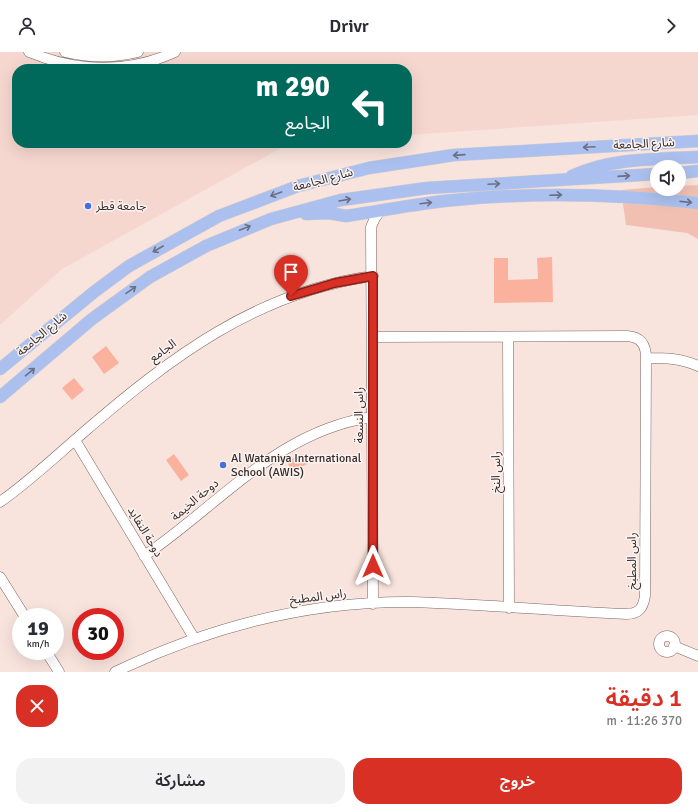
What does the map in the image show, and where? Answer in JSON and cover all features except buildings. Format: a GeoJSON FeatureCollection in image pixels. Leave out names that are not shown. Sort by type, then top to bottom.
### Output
{"type":"FeatureCollection","features":[{"type":"Feature","properties":{"kind":"main road","name":"شارع الجامعة"},"geometry":{"type":"LineString","coordinates":[[0,369],[94,292],[129,266],[219,216],[298,186],[369,168],[454,156],[698,141]]}},
{"type":"Feature","properties":{"kind":"main road"},"geometry":{"type":"LineString","coordinates":[[564,180],[591,169],[610,164],[698,157]]}},
{"type":"Feature","properties":{"kind":"main road"},"geometry":{"type":"LineString","coordinates":[[686,172],[698,171]]}},
{"type":"Feature","properties":{"kind":"main road","name":"شارع الجامعة"},"geometry":{"type":"LineString","coordinates":[[0,397],[92,319],[150,277],[189,254],[236,232],[293,212],[341,200],[428,188],[650,174]]}},
{"type":"Feature","properties":{"kind":"main road"},"geometry":{"type":"LineString","coordinates":[[384,210],[428,188]]}},
{"type":"Feature","properties":{"kind":"main road"},"geometry":{"type":"LineString","coordinates":[[293,212],[305,214],[329,213],[342,216],[456,200],[569,195],[612,195],[698,203]]}},
{"type":"Feature","properties":{"kind":"street"},"geometry":{"type":"LineString","coordinates":[[29,52],[56,63],[64,64]]}},
{"type":"Feature","properties":{"kind":"street"},"geometry":{"type":"LineString","coordinates":[[65,52],[82,55],[112,56],[138,52]]}},
{"type":"Feature","properties":{"kind":"street"},"geometry":{"type":"LineString","coordinates":[[140,64],[174,52]]}},
{"type":"Feature","properties":{"kind":"street"},"geometry":{"type":"LineString","coordinates":[[356,214],[363,218],[371,227],[375,218],[384,210]]}},
{"type":"Feature","properties":{"kind":"street","name":"راس النسعة"},"geometry":{"type":"LineString","coordinates":[[371,227],[373,276],[373,604]]}},
{"type":"Feature","properties":{"kind":"street","name":"الجامع"},"geometry":{"type":"LineString","coordinates":[[0,502],[148,378],[213,334],[291,296],[335,283],[373,276]]}},
{"type":"Feature","properties":{"kind":"street","name":"راس المطبخ"},"geometry":{"type":"LineString","coordinates":[[115,672],[194,638],[250,622],[287,614],[373,604],[410,602],[626,614],[635,613],[642,608],[646,596],[646,358],[644,345],[632,336],[373,337]]}},
{"type":"Feature","properties":{"kind":"street","name":"راس النخ"},"geometry":{"type":"LineString","coordinates":[[508,337],[508,608]]}},
{"type":"Feature","properties":{"kind":"street"},"geometry":{"type":"LineString","coordinates":[[646,358],[681,360],[698,366]]}},
{"type":"Feature","properties":{"kind":"street","name":"دوحة الخيمة"},"geometry":{"type":"LineString","coordinates":[[144,556],[245,475],[272,458],[325,430],[355,420],[372,417]]}},
{"type":"Feature","properties":{"kind":"street","name":"دوحة النفايد"},"geometry":{"type":"LineString","coordinates":[[75,440],[194,638]]}},
{"type":"Feature","properties":{"kind":"street"},"geometry":{"type":"LineString","coordinates":[[0,577],[19,608]]}},
{"type":"Feature","properties":{"kind":"street"},"geometry":{"type":"LineString","coordinates":[[674,646],[698,656]]}},
{"type":"Feature","properties":{"kind":"street"},"geometry":{"type":"LineString","coordinates":[[52,660],[59,672]]}},
{"type":"Feature","properties":{"kind":"shaded area","name":"جامعة قطر"},"geometry":{"type":"Polygon","coordinates":[[[0,52],[698,52],[698,115],[412,135],[412,64],[12,64],[12,148],[281,148],[62,269],[0,325],[0,52]]]}},
{"type":"Feature","properties":{"kind":"shaded area"},"geometry":{"type":"Polygon","coordinates":[[[698,185],[698,239],[687,233],[626,225],[621,190],[650,188],[650,196],[686,196],[686,186],[698,185]]]}},
{"type":"Feature","properties":{"kind":"place","name":"جامعة قطر"},"geometry":{"type":"Point","coordinates":[88,206]}},
{"type":"Feature","properties":{"kind":"place","name":"Al Wataniya International School (AWIS)"},"geometry":{"type":"Point","coordinates":[223,465]}},
{"type":"Feature","properties":{"kind":"route"},"geometry":{"type":"LineString","coordinates":[[291,296],[335,283],[373,276],[373,566]]}}]}
